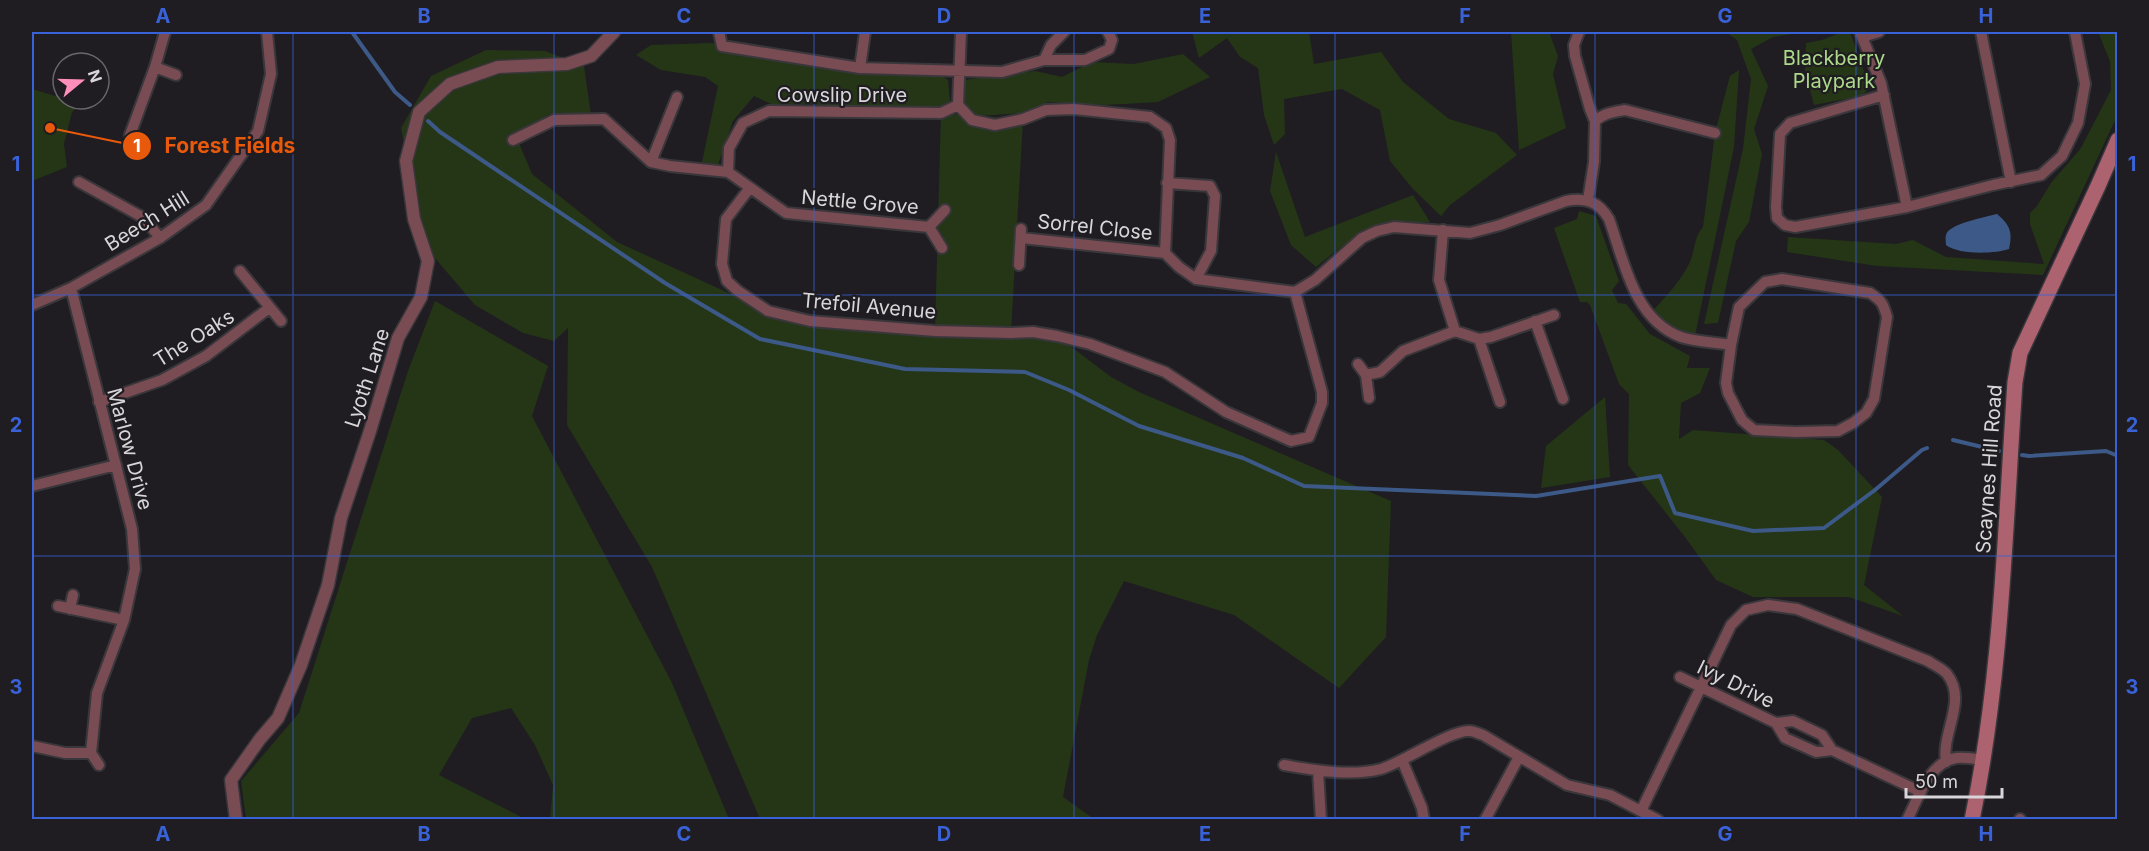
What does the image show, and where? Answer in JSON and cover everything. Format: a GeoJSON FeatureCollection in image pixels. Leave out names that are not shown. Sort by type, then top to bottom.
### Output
{"type":"FeatureCollection","features":[{"type":"Feature","properties":{"kind":"main road","name":"Scaynes Hill Road"},"geometry":{"type":"LineString","coordinates":[[1972,819],[1984,760],[1995,680],[2015,381],[2020,353],[2118,140]]}},
{"type":"Feature","properties":{"kind":"street"},"geometry":{"type":"LineString","coordinates":[[130,135],[165,32]]}},
{"type":"Feature","properties":{"kind":"street","name":"Beech Hill"},"geometry":{"type":"LineString","coordinates":[[32,305],[71,288],[160,238],[206,205],[258,131],[271,74],[267,32]]}},
{"type":"Feature","properties":{"kind":"street","name":"Lyoth Lane"},"geometry":{"type":"LineString","coordinates":[[236,819],[231,780],[278,718],[301,665],[328,585],[340,518],[370,431],[398,338],[421,297],[428,261],[414,219],[406,161],[419,112],[450,84],[498,68],[567,64],[591,56],[614,32]]}},
{"type":"Feature","properties":{"kind":"street"},"geometry":{"type":"LineString","coordinates":[[719,32],[722,46],[860,68],[958,72],[1002,72],[1044,60],[1085,60],[1108,49],[1112,39],[1108,32]]}},
{"type":"Feature","properties":{"kind":"street"},"geometry":{"type":"LineString","coordinates":[[860,68],[865,32]]}},
{"type":"Feature","properties":{"kind":"street"},"geometry":{"type":"LineString","coordinates":[[961,32],[958,105],[972,120],[995,125],[1023,119],[1046,110],[1074,109],[1150,117],[1166,128],[1170,140],[1165,253],[1196,279],[1295,292],[1315,280],[1362,238],[1377,231],[1394,227],[1470,233],[1500,225],[1566,201],[1588,200],[1604,211],[1641,305],[1659,325],[1681,337],[1731,345]]}},
{"type":"Feature","properties":{"kind":"street"},"geometry":{"type":"LineString","coordinates":[[1044,60],[1051,45],[1064,32]]}},
{"type":"Feature","properties":{"kind":"street"},"geometry":{"type":"LineString","coordinates":[[1579,32],[1574,45],[1575,56],[1595,120],[1594,162],[1588,200]]}},
{"type":"Feature","properties":{"kind":"street"},"geometry":{"type":"LineString","coordinates":[[1879,32],[1862,34],[1881,83],[1907,207]]}},
{"type":"Feature","properties":{"kind":"street"},"geometry":{"type":"LineString","coordinates":[[1982,32],[2011,182]]}},
{"type":"Feature","properties":{"kind":"street"},"geometry":{"type":"LineString","coordinates":[[1884,95],[1790,123],[1780,134],[1777,218],[1785,225],[1795,227],[1907,207],[2041,175],[2062,156],[2078,123],[2085,84],[2075,32]]}},
{"type":"Feature","properties":{"kind":"street"},"geometry":{"type":"LineString","coordinates":[[155,67],[176,75]]}},
{"type":"Feature","properties":{"kind":"street"},"geometry":{"type":"LineString","coordinates":[[651,162],[677,97]]}},
{"type":"Feature","properties":{"kind":"street","name":"Cowslip Drive"},"geometry":{"type":"LineString","coordinates":[[728,172],[729,148],[743,123],[769,111],[941,113],[958,105]]}},
{"type":"Feature","properties":{"kind":"street"},"geometry":{"type":"LineString","coordinates":[[1595,120],[1612,112],[1625,111],[1715,133]]}},
{"type":"Feature","properties":{"kind":"street"},"geometry":{"type":"LineString","coordinates":[[513,140],[554,120],[604,119],[651,162],[728,172]]}},
{"type":"Feature","properties":{"kind":"street","name":"Nettle Grove"},"geometry":{"type":"LineString","coordinates":[[728,172],[786,213],[929,227]]}},
{"type":"Feature","properties":{"kind":"street"},"geometry":{"type":"LineString","coordinates":[[79,182],[144,218],[160,238]]}},
{"type":"Feature","properties":{"kind":"street"},"geometry":{"type":"LineString","coordinates":[[1167,183],[1210,186],[1215,196],[1211,251],[1196,279]]}},
{"type":"Feature","properties":{"kind":"street","name":"Trefoil Avenue"},"geometry":{"type":"LineString","coordinates":[[749,189],[726,219],[722,264],[727,281],[768,311],[810,321],[935,331],[1033,332],[1090,344],[1165,372],[1226,412],[1291,441],[1309,437],[1322,403],[1322,392],[1295,292]]}},
{"type":"Feature","properties":{"kind":"street","name":"Nettle Grove"},"geometry":{"type":"LineString","coordinates":[[929,227],[945,210]]}},
{"type":"Feature","properties":{"kind":"street","name":"Nettle Grove"},"geometry":{"type":"LineString","coordinates":[[929,227],[942,248]]}},
{"type":"Feature","properties":{"kind":"street"},"geometry":{"type":"LineString","coordinates":[[1443,230],[1438,280],[1455,331]]}},
{"type":"Feature","properties":{"kind":"street","name":"Sorrel Close"},"geometry":{"type":"LineString","coordinates":[[1018,265],[1021,234],[1165,253]]}},
{"type":"Feature","properties":{"kind":"street"},"geometry":{"type":"LineString","coordinates":[[240,271],[281,321]]}},
{"type":"Feature","properties":{"kind":"street"},"geometry":{"type":"LineString","coordinates":[[1782,279],[1870,293],[1881,300],[1887,317],[1874,399],[1866,412],[1854,423],[1838,430],[1796,432],[1754,430],[1742,420],[1728,393],[1726,383],[1731,345],[1739,307],[1765,282],[1782,279]]}},
{"type":"Feature","properties":{"kind":"street","name":"Marlow Drive"},"geometry":{"type":"LineString","coordinates":[[71,288],[132,529],[135,569],[124,620],[97,693],[91,753]]}},
{"type":"Feature","properties":{"kind":"street","name":"The Oaks"},"geometry":{"type":"LineString","coordinates":[[99,402],[162,380],[206,356],[269,308]]}},
{"type":"Feature","properties":{"kind":"street"},"geometry":{"type":"LineString","coordinates":[[1366,375],[1380,372],[1402,351],[1455,331],[1479,339],[1554,315]]}},
{"type":"Feature","properties":{"kind":"street"},"geometry":{"type":"LineString","coordinates":[[1535,321],[1563,399]]}},
{"type":"Feature","properties":{"kind":"street"},"geometry":{"type":"LineString","coordinates":[[1479,339],[1500,402]]}},
{"type":"Feature","properties":{"kind":"street"},"geometry":{"type":"LineString","coordinates":[[1358,364],[1366,375],[1369,398]]}},
{"type":"Feature","properties":{"kind":"street"},"geometry":{"type":"LineString","coordinates":[[32,486],[116,465]]}},
{"type":"Feature","properties":{"kind":"street"},"geometry":{"type":"LineString","coordinates":[[70,609],[73,595]]}},
{"type":"Feature","properties":{"kind":"street"},"geometry":{"type":"LineString","coordinates":[[1641,811],[1731,625],[1746,610],[1768,604],[1797,609],[1928,661],[1946,672],[1956,688],[1956,699],[1944,751],[1946,762]]}},
{"type":"Feature","properties":{"kind":"street"},"geometry":{"type":"LineString","coordinates":[[58,606],[124,620]]}},
{"type":"Feature","properties":{"kind":"street","name":"Ivy Drive"},"geometry":{"type":"LineString","coordinates":[[1680,677],[1776,723],[1793,721],[1822,735],[1832,750],[1921,792]]}},
{"type":"Feature","properties":{"kind":"street","name":"Ivy Drive"},"geometry":{"type":"LineString","coordinates":[[1776,723],[1785,738],[1816,752],[1832,750]]}},
{"type":"Feature","properties":{"kind":"street"},"geometry":{"type":"LineString","coordinates":[[1284,765],[1318,771],[1357,772],[1380,769],[1455,734],[1471,731],[1483,735],[1567,785],[1610,795],[1658,819]]}},
{"type":"Feature","properties":{"kind":"street"},"geometry":{"type":"LineString","coordinates":[[32,746],[65,753],[91,753],[99,765]]}},
{"type":"Feature","properties":{"kind":"street"},"geometry":{"type":"LineString","coordinates":[[1485,819],[1519,757]]}},
{"type":"Feature","properties":{"kind":"street"},"geometry":{"type":"LineString","coordinates":[[1908,819],[1927,781],[1939,765],[1954,758],[1984,760]]}},
{"type":"Feature","properties":{"kind":"street"},"geometry":{"type":"LineString","coordinates":[[1402,760],[1422,808],[1424,819]]}},
{"type":"Feature","properties":{"kind":"street"},"geometry":{"type":"LineString","coordinates":[[1318,771],[1321,819]]}},
{"type":"Feature","properties":{"kind":"green space"},"geometry":{"type":"Polygon","coordinates":[[[1192,32],[1309,32],[1314,64],[1381,52],[1403,82],[1449,119],[1496,133],[1517,155],[1450,205],[1441,216],[1413,189],[1390,161],[1380,110],[1342,89],[1284,99],[1285,134],[1274,145],[1264,115],[1258,68],[1240,57],[1227,38],[1199,58],[1192,32]]]}},
{"type":"Feature","properties":{"kind":"green space"},"geometry":{"type":"Polygon","coordinates":[[[1511,32],[1549,32],[1558,56],[1553,74],[1566,128],[1519,150],[1511,32]]]}},
{"type":"Feature","properties":{"kind":"green space"},"geometry":{"type":"Polygon","coordinates":[[[1726,32],[1804,32],[1773,37],[1751,49],[1768,86],[1754,129],[1762,154],[1749,222],[1736,241],[1718,323],[1704,324],[1743,149],[1751,79],[1737,40],[1726,32]]]}},
{"type":"Feature","properties":{"kind":"green space","name":"Blackberry Playpark"},"geometry":{"type":"Polygon","coordinates":[[[1842,32],[1850,32],[1870,88],[1861,96],[1814,105],[1805,71],[1806,43],[1822,40],[1842,32]]]}},
{"type":"Feature","properties":{"kind":"green space"},"geometry":{"type":"Polygon","coordinates":[[[2098,32],[2117,32],[2117,116],[2043,275],[1877,266],[1787,252],[1788,237],[1896,244],[1913,240],[1946,257],[2044,264],[2030,224],[2030,213],[2051,183],[2081,148],[2111,90],[2110,61],[2098,32]]]}},
{"type":"Feature","properties":{"kind":"green space"},"geometry":{"type":"Polygon","coordinates":[[[712,43],[762,59],[905,76],[942,76],[948,80],[950,101],[939,110],[875,111],[812,104],[773,105],[754,96],[733,121],[718,165],[702,162],[718,86],[705,77],[661,70],[636,55],[651,45],[712,43]]]}},
{"type":"Feature","properties":{"kind":"green space"},"geometry":{"type":"Polygon","coordinates":[[[486,50],[545,51],[584,66],[591,115],[549,114],[516,136],[532,174],[617,242],[768,311],[810,321],[935,330],[941,113],[972,116],[962,105],[963,80],[1035,71],[1062,77],[1092,62],[1134,64],[1183,54],[1210,77],[1158,102],[1106,105],[1048,102],[1023,113],[980,116],[1023,119],[1011,333],[1057,336],[1111,377],[1139,392],[1391,501],[1386,637],[1339,688],[1234,615],[1124,581],[1097,635],[1089,660],[1063,797],[1094,819],[760,819],[652,567],[567,425],[568,328],[554,341],[523,333],[475,305],[423,244],[401,128],[431,76],[486,50]]]}},
{"type":"Feature","properties":{"kind":"green space"},"geometry":{"type":"Polygon","coordinates":[[[1739,70],[1734,147],[1695,336],[1676,330],[1652,312],[1673,288],[1692,258],[1698,235],[1703,227],[1715,133],[1730,76],[1739,70]]]}},
{"type":"Feature","properties":{"kind":"green space"},"geometry":{"type":"Polygon","coordinates":[[[32,89],[51,95],[51,111],[73,111],[64,144],[67,167],[32,181],[32,89]]]}},
{"type":"Feature","properties":{"kind":"green space"},"geometry":{"type":"Polygon","coordinates":[[[1276,152],[1305,237],[1413,195],[1430,222],[1392,223],[1360,232],[1316,267],[1291,245],[1270,191],[1276,152]]]}},
{"type":"Feature","properties":{"kind":"green space"},"geometry":{"type":"Polygon","coordinates":[[[1579,211],[1596,216],[1619,281],[1612,290],[1618,303],[1626,304],[1650,334],[1690,356],[1687,368],[1710,368],[1700,393],[1681,403],[1679,439],[1693,430],[1824,440],[1838,450],[1882,497],[1864,585],[1903,616],[1849,597],[1753,597],[1716,580],[1628,465],[1629,394],[1619,384],[1590,305],[1587,302],[1580,302],[1554,228],[1577,219],[1579,211]]]}},
{"type":"Feature","properties":{"kind":"green space"},"geometry":{"type":"Polygon","coordinates":[[[435,301],[548,366],[532,416],[672,683],[729,819],[550,819],[553,785],[535,745],[511,708],[472,718],[439,775],[525,819],[246,819],[241,781],[299,713],[408,371],[435,301]]]}},
{"type":"Feature","properties":{"kind":"green space"},"geometry":{"type":"Polygon","coordinates":[[[1605,397],[1610,477],[1541,488],[1546,446],[1605,397]]]}},
{"type":"Feature","properties":{"kind":"water"},"geometry":{"type":"Polygon","coordinates":[[[1997,214],[2009,229],[2011,238],[2009,249],[1977,253],[1959,251],[1946,245],[1948,231],[1968,222],[1997,214]]]}},
{"type":"Feature","properties":{"kind":"waterway"},"geometry":{"type":"LineString","coordinates":[[352,32],[395,92],[410,105]]}},
{"type":"Feature","properties":{"kind":"waterway"},"geometry":{"type":"LineString","coordinates":[[428,121],[440,132],[665,283],[760,339],[905,369],[1025,372],[1069,390],[1139,426],[1243,458],[1304,486],[1536,496],[1660,476],[1675,513],[1753,531],[1824,528],[1927,448]]}},
{"type":"Feature","properties":{"kind":"waterway"},"geometry":{"type":"LineString","coordinates":[[1953,440],[1999,451]]}},
{"type":"Feature","properties":{"kind":"waterway"},"geometry":{"type":"LineString","coordinates":[[2022,455],[2106,451],[2118,456]]}},
{"type":"Feature","properties":{"kind":"place","name":"Forest Fields"},"geometry":{"type":"Point","coordinates":[50,128]}}]}
